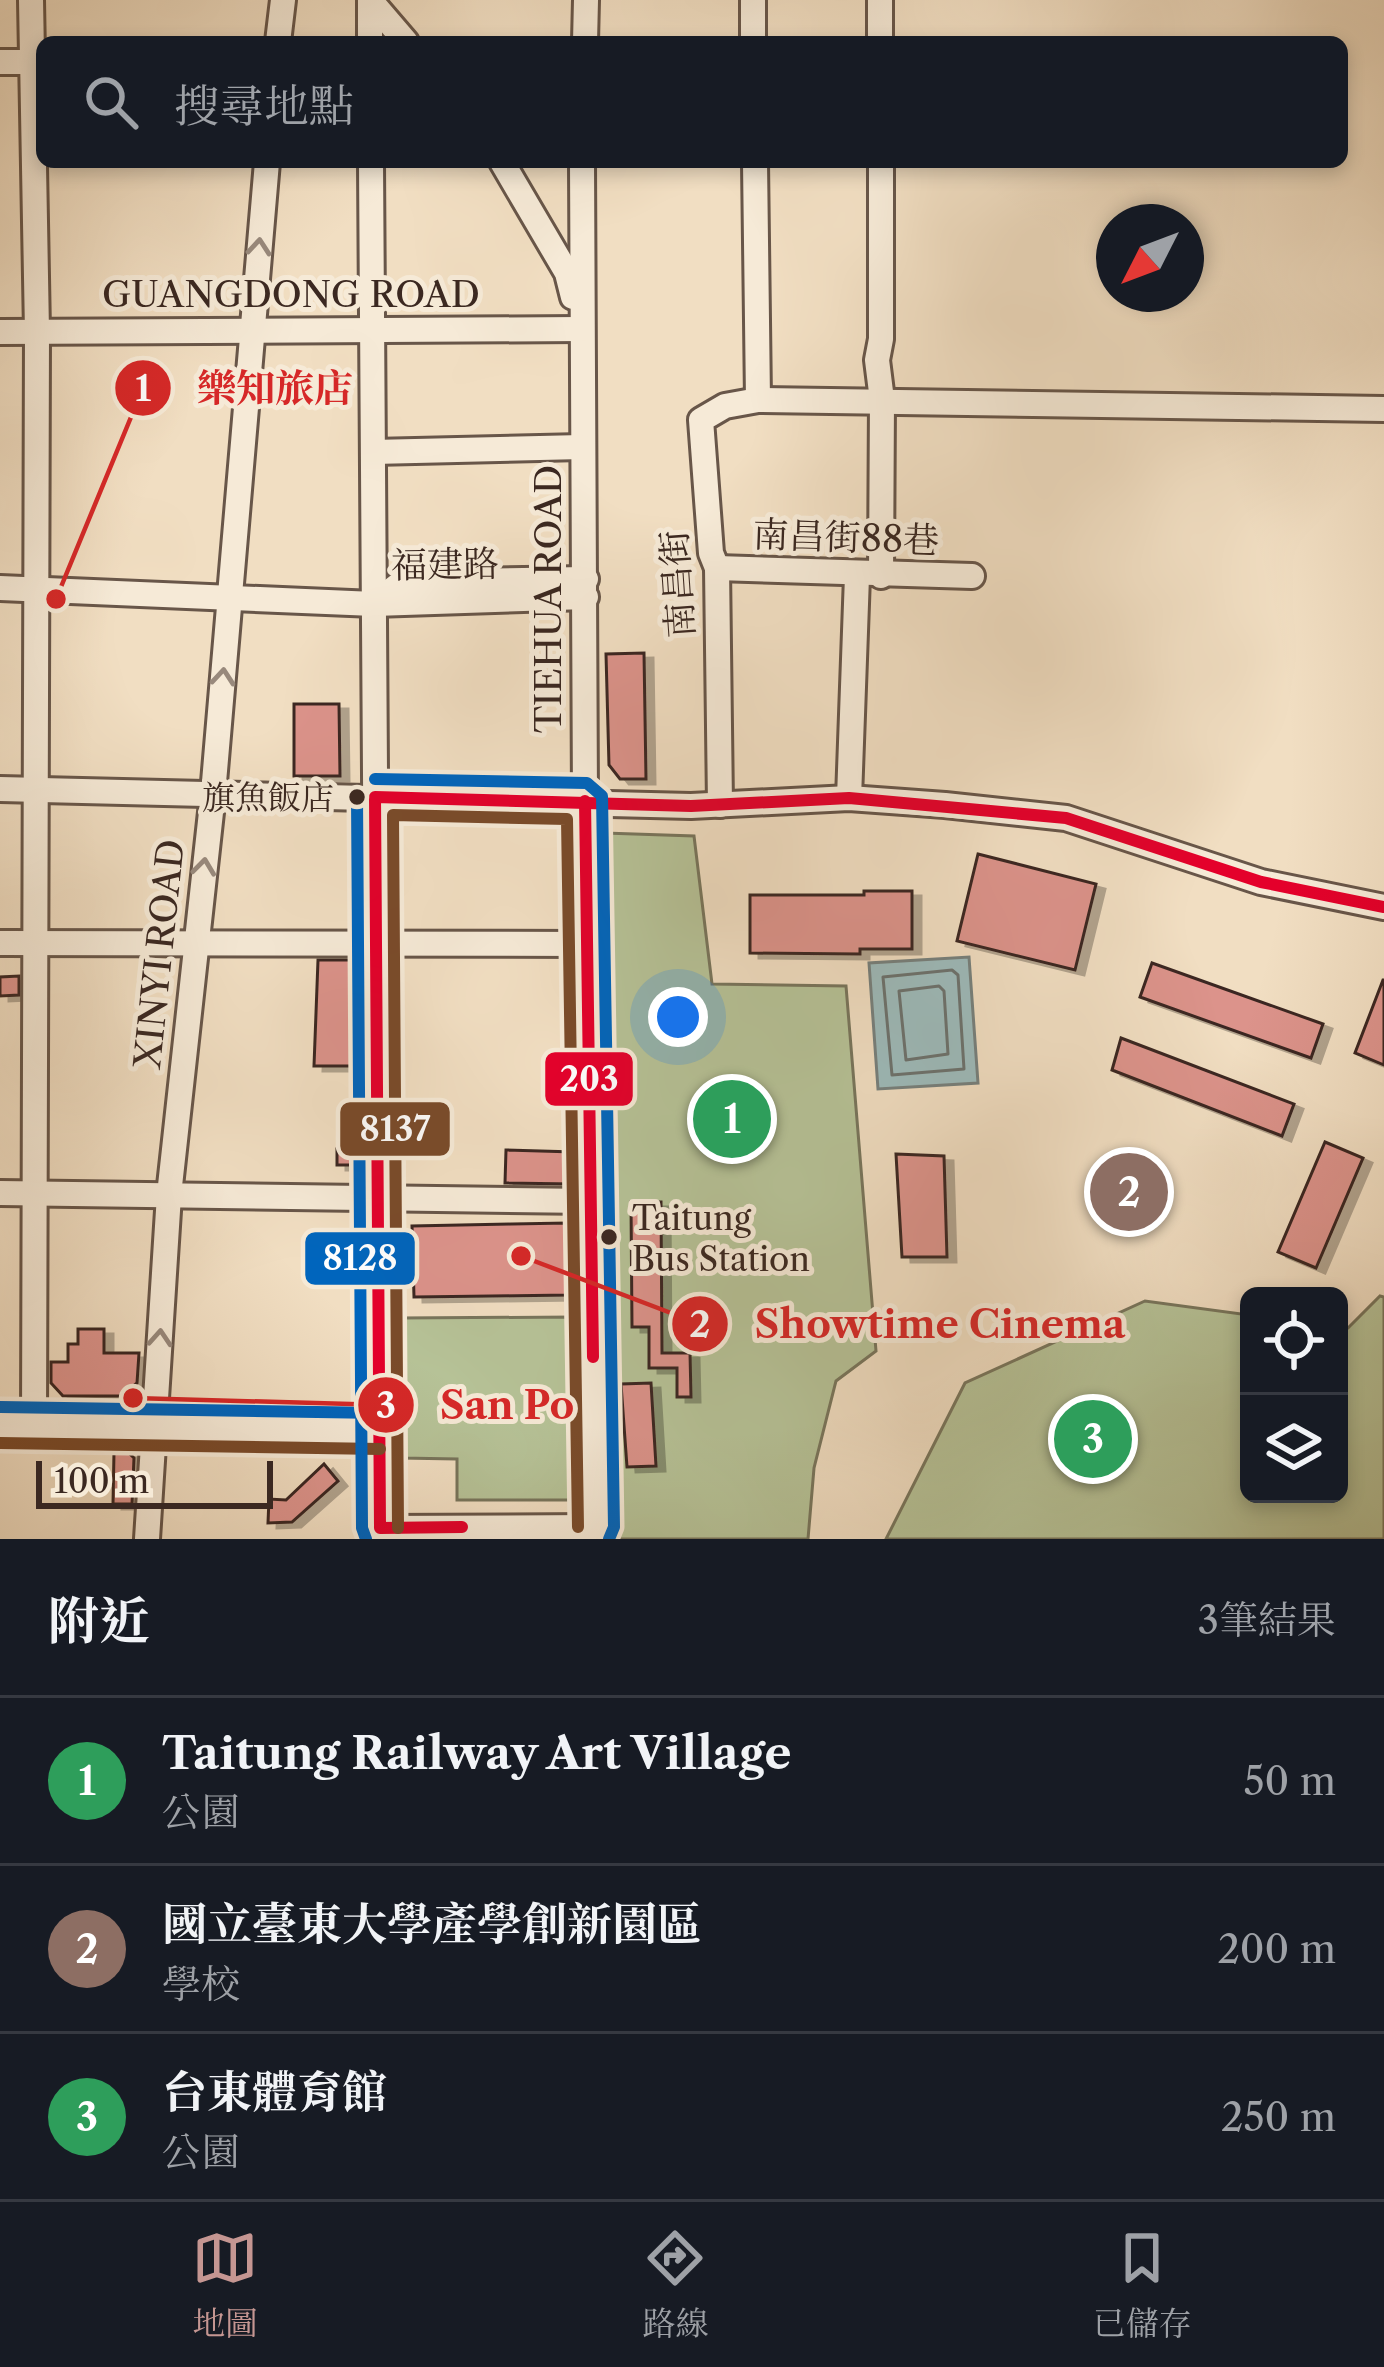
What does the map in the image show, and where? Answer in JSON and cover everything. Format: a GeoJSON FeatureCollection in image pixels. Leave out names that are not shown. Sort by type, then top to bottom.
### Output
{"type":"FeatureCollection","features":[{"type":"Feature","properties":{"kind":"street"},"geometry":{"type":"LineString","coordinates":[[0,62],[36,62],[31,0]]}},
{"type":"Feature","properties":{"kind":"street"},"geometry":{"type":"LineString","coordinates":[[279,36],[283,0]]}},
{"type":"Feature","properties":{"kind":"street"},"geometry":{"type":"LineString","coordinates":[[370,0],[370,36]]}},
{"type":"Feature","properties":{"kind":"street"},"geometry":{"type":"LineString","coordinates":[[370,0],[401,36]]}},
{"type":"Feature","properties":{"kind":"street"},"geometry":{"type":"LineString","coordinates":[[585,36],[586,0]]}},
{"type":"Feature","properties":{"kind":"street"},"geometry":{"type":"LineString","coordinates":[[753,0],[753,36]]}},
{"type":"Feature","properties":{"kind":"street"},"geometry":{"type":"LineString","coordinates":[[880,0],[880,36]]}},
{"type":"Feature","properties":{"kind":"street"},"geometry":{"type":"LineString","coordinates":[[34,1425],[36,168]]}},
{"type":"Feature","properties":{"kind":"street","name":"XINYI ROAD"},"geometry":{"type":"LineString","coordinates":[[147,1539],[169,1195],[213,794],[266,168]]}},
{"type":"Feature","properties":{"kind":"street"},"geometry":{"type":"LineString","coordinates":[[371,168],[380,1533],[596,1533]]}},
{"type":"Feature","properties":{"kind":"street"},"geometry":{"type":"LineString","coordinates":[[506,168],[567,272],[582,329]]}},
{"type":"Feature","properties":{"kind":"street","name":"TIEHUA ROAD"},"geometry":{"type":"LineString","coordinates":[[582,168],[596,1533]]}},
{"type":"Feature","properties":{"kind":"street"},"geometry":{"type":"LineString","coordinates":[[755,168],[758,400],[1384,409]]}},
{"type":"Feature","properties":{"kind":"street"},"geometry":{"type":"LineString","coordinates":[[849,798],[882,400],[877,360],[881,168]]}},
{"type":"Feature","properties":{"kind":"street","name":"GUANGDONG ROAD"},"geometry":{"type":"LineString","coordinates":[[0,332],[582,329]]}},
{"type":"Feature","properties":{"kind":"street","name":"南昌街"},"geometry":{"type":"LineString","coordinates":[[720,805],[717,568],[711,554],[701,420],[725,406],[758,400]]}},
{"type":"Feature","properties":{"kind":"street"},"geometry":{"type":"LineString","coordinates":[[373,452],[582,447]]}},
{"type":"Feature","properties":{"kind":"street","name":"南昌街88巷"},"geometry":{"type":"LineString","coordinates":[[717,568],[972,576]]}},
{"type":"Feature","properties":{"kind":"street","name":"福建路"},"geometry":{"type":"LineString","coordinates":[[374,604],[402,582],[586,588]]}},
{"type":"Feature","properties":{"kind":"street"},"geometry":{"type":"LineString","coordinates":[[0,588],[374,604]]}},
{"type":"Feature","properties":{"kind":"street"},"geometry":{"type":"LineString","coordinates":[[0,789],[720,805],[849,798],[1066,818],[1262,882],[1384,907]]}},
{"type":"Feature","properties":{"kind":"street"},"geometry":{"type":"LineString","coordinates":[[0,944],[587,944]]}},
{"type":"Feature","properties":{"kind":"street"},"geometry":{"type":"LineString","coordinates":[[0,1193],[591,1202]]}},
{"type":"Feature","properties":{"kind":"street"},"geometry":{"type":"LineString","coordinates":[[0,1425],[380,1431]]}},
{"type":"Feature","properties":{"kind":"green space"},"geometry":{"type":"Polygon","coordinates":[[[604,833],[694,836],[712,984],[846,986],[876,1351],[836,1381],[814,1468],[808,1539],[610,1539],[604,833]]]}},
{"type":"Feature","properties":{"kind":"green space"},"geometry":{"type":"Polygon","coordinates":[[[1384,1297],[1384,1539],[886,1539],[965,1383],[1145,1301],[1240,1314],[1240,1503],[1348,1503],[1348,1328],[1384,1297]]]}},
{"type":"Feature","properties":{"kind":"green space"},"geometry":{"type":"Polygon","coordinates":[[[575,1317],[576,1500],[457,1500],[457,1459],[401,1458],[400,1318],[575,1317]]]}},
{"type":"Feature","properties":{"kind":"water"},"geometry":{"type":"Polygon","coordinates":[[[969,957],[978,1083],[878,1089],[869,963],[969,957]]]}},
{"type":"Feature","properties":{"kind":"building"},"geometry":{"type":"Polygon","coordinates":[[[644,653],[646,779],[620,779],[609,765],[606,654],[644,653]]]}},
{"type":"Feature","properties":{"kind":"building"},"geometry":{"type":"Polygon","coordinates":[[[294,704],[339,704],[340,776],[294,776],[294,704]]]}},
{"type":"Feature","properties":{"kind":"building"},"geometry":{"type":"Polygon","coordinates":[[[978,854],[1096,884],[1075,970],[957,941],[978,854]]]}},
{"type":"Feature","properties":{"kind":"building"},"geometry":{"type":"Polygon","coordinates":[[[864,891],[912,891],[912,949],[860,949],[860,954],[750,953],[750,895],[864,895],[864,891]]]}},
{"type":"Feature","properties":{"kind":"building"},"geometry":{"type":"Polygon","coordinates":[[[318,960],[358,960],[358,1066],[314,1066],[318,960]]]}},
{"type":"Feature","properties":{"kind":"building"},"geometry":{"type":"Polygon","coordinates":[[[1152,963],[1323,1024],[1311,1058],[1140,997],[1152,963]]]}},
{"type":"Feature","properties":{"kind":"building"},"geometry":{"type":"Polygon","coordinates":[[[19,976],[19,995],[0,996],[0,977],[19,976]]]}},
{"type":"Feature","properties":{"kind":"building"},"geometry":{"type":"Polygon","coordinates":[[[1384,980],[1384,1065],[1355,1053],[1384,980]]]}},
{"type":"Feature","properties":{"kind":"building"},"geometry":{"type":"Polygon","coordinates":[[[1121,1038],[1294,1104],[1282,1136],[1112,1070],[1121,1038]]]}},
{"type":"Feature","properties":{"kind":"building"},"geometry":{"type":"Polygon","coordinates":[[[1325,1142],[1363,1158],[1316,1268],[1278,1252],[1325,1142]]]}},
{"type":"Feature","properties":{"kind":"building"},"geometry":{"type":"Polygon","coordinates":[[[359,1148],[359,1165],[337,1165],[337,1149],[359,1148]]]}},
{"type":"Feature","properties":{"kind":"building"},"geometry":{"type":"Polygon","coordinates":[[[506,1150],[574,1152],[574,1184],[505,1183],[506,1150]]]}},
{"type":"Feature","properties":{"kind":"building"},"geometry":{"type":"Polygon","coordinates":[[[896,1154],[944,1156],[947,1257],[902,1257],[896,1154]]]}},
{"type":"Feature","properties":{"kind":"building","name":"Taitung Bus Station"},"geometry":{"type":"Polygon","coordinates":[[[631,1202],[661,1202],[662,1353],[690,1353],[691,1397],[677,1397],[677,1368],[649,1368],[649,1327],[632,1327],[631,1202]]]}},
{"type":"Feature","properties":{"kind":"building"},"geometry":{"type":"Polygon","coordinates":[[[567,1223],[569,1295],[414,1297],[412,1226],[567,1223]]]}},
{"type":"Feature","properties":{"kind":"building"},"geometry":{"type":"Polygon","coordinates":[[[78,1329],[104,1329],[104,1353],[139,1353],[137,1383],[121,1396],[63,1396],[51,1383],[51,1362],[68,1362],[68,1344],[78,1344],[78,1329]]]}},
{"type":"Feature","properties":{"kind":"building"},"geometry":{"type":"Polygon","coordinates":[[[651,1383],[656,1466],[627,1467],[621,1384],[651,1383]]]}},
{"type":"Feature","properties":{"kind":"building"},"geometry":{"type":"Polygon","coordinates":[[[114,1452],[134,1458],[132,1504],[113,1504],[114,1452]]]}},
{"type":"Feature","properties":{"kind":"building"},"geometry":{"type":"Polygon","coordinates":[[[324,1464],[338,1481],[292,1522],[268,1523],[269,1499],[286,1500],[324,1464]]]}},
{"type":"Feature","properties":{"kind":"transit line","name":"8128"},"geometry":{"type":"LineString","coordinates":[[375,779],[587,783],[602,796],[614,1527],[609,1539]]}},
{"type":"Feature","properties":{"kind":"transit line","name":"8128"},"geometry":{"type":"LineString","coordinates":[[357,797],[362,1528],[366,1539]]}},
{"type":"Feature","properties":{"kind":"transit line","name":"203"},"geometry":{"type":"LineString","coordinates":[[462,1527],[380,1528],[375,797],[691,806],[849,798],[1066,818],[1261,882],[1384,907]]}},
{"type":"Feature","properties":{"kind":"transit line","name":"203"},"geometry":{"type":"LineString","coordinates":[[585,801],[593,1357]]}},
{"type":"Feature","properties":{"kind":"transit line","name":"8137"},"geometry":{"type":"LineString","coordinates":[[398,1528],[393,815],[567,819],[578,1527]]}},
{"type":"Feature","properties":{"kind":"transit line","name":"8128"},"geometry":{"type":"LineString","coordinates":[[0,1407],[380,1413]]}},
{"type":"Feature","properties":{"kind":"transit line","name":"8137"},"geometry":{"type":"LineString","coordinates":[[0,1443],[380,1449]]}},
{"type":"Feature","properties":{"kind":"place","name":"樂知旅店"},"geometry":{"type":"Point","coordinates":[56,599]}},
{"type":"Feature","properties":{"kind":"place","name":"旗魚飯店"},"geometry":{"type":"Point","coordinates":[357,797]}},
{"type":"Feature","properties":{"kind":"place","name":"Taitung Railway Art Village"},"geometry":{"type":"Point","coordinates":[732,1119]}},
{"type":"Feature","properties":{"kind":"place","name":"國立臺東大學產學創新園區"},"geometry":{"type":"Point","coordinates":[1129,1192]}},
{"type":"Feature","properties":{"kind":"place","name":"Taitung Bus Station"},"geometry":{"type":"Point","coordinates":[609,1237]}},
{"type":"Feature","properties":{"kind":"place","name":"Showtime Cinema"},"geometry":{"type":"Point","coordinates":[521,1256]}},
{"type":"Feature","properties":{"kind":"place","name":"San Po"},"geometry":{"type":"Point","coordinates":[133,1398]}},
{"type":"Feature","properties":{"kind":"place","name":"台東體育館"},"geometry":{"type":"Point","coordinates":[1093,1439]}}]}
